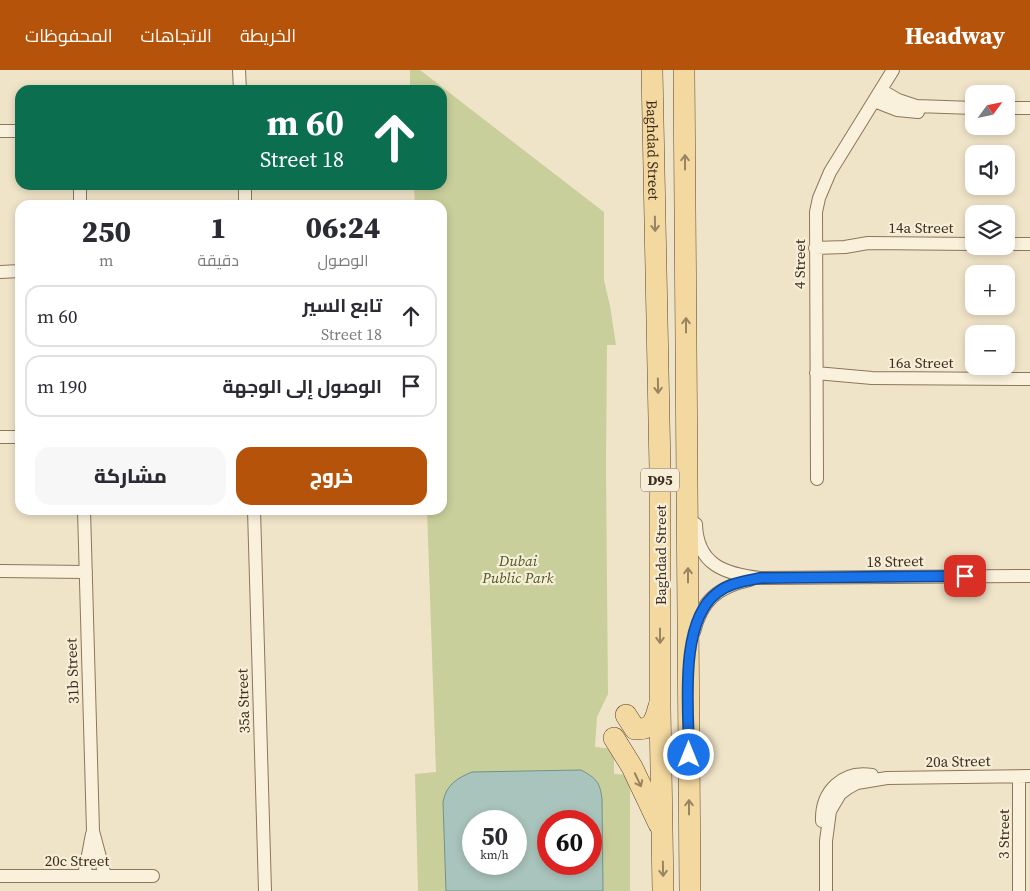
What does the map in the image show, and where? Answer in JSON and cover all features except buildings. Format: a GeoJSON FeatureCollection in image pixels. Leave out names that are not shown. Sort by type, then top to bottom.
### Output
{"type":"FeatureCollection","features":[{"type":"Feature","properties":{"kind":"main road","name":"Baghdad Street"},"geometry":{"type":"LineString","coordinates":[[652,70],[660,479],[660,700],[663,891]]}},
{"type":"Feature","properties":{"kind":"main road","name":"Baghdad Street"},"geometry":{"type":"LineString","coordinates":[[685,71],[690,891]]}},
{"type":"Feature","properties":{"kind":"main road"},"geometry":{"type":"LineString","coordinates":[[626,715],[635,729],[649,727],[655,718],[660,700]]}},
{"type":"Feature","properties":{"kind":"main road"},"geometry":{"type":"LineString","coordinates":[[614,738],[632,767],[662,832]]}},
{"type":"Feature","properties":{"kind":"street"},"geometry":{"type":"LineString","coordinates":[[239,70],[240,85]]}},
{"type":"Feature","properties":{"kind":"street","name":"4 Street"},"geometry":{"type":"LineString","coordinates":[[817,479],[816,212],[824,184],[893,70]]}},
{"type":"Feature","properties":{"kind":"street"},"geometry":{"type":"LineString","coordinates":[[877,96],[916,106],[965,108]]}},
{"type":"Feature","properties":{"kind":"street"},"geometry":{"type":"LineString","coordinates":[[1015,108],[1030,108]]}},
{"type":"Feature","properties":{"kind":"street"},"geometry":{"type":"LineString","coordinates":[[0,131],[15,131]]}},
{"type":"Feature","properties":{"kind":"street","name":"14a Street"},"geometry":{"type":"LineString","coordinates":[[815,243],[965,244]]}},
{"type":"Feature","properties":{"kind":"street"},"geometry":{"type":"LineString","coordinates":[[1015,244],[1030,244]]}},
{"type":"Feature","properties":{"kind":"street"},"geometry":{"type":"LineString","coordinates":[[0,272],[15,272]]}},
{"type":"Feature","properties":{"kind":"street","name":"16a Street"},"geometry":{"type":"LineString","coordinates":[[816,378],[1030,379]]}},
{"type":"Feature","properties":{"kind":"street","name":"18 Street"},"geometry":{"type":"LineString","coordinates":[[686,432],[693,449],[696,530],[701,549],[713,564],[730,574],[760,578],[1030,576]]}},
{"type":"Feature","properties":{"kind":"street"},"geometry":{"type":"LineString","coordinates":[[0,437],[15,437]]}},
{"type":"Feature","properties":{"kind":"street","name":"31b Street"},"geometry":{"type":"LineString","coordinates":[[84,515],[93,832],[84,876]]}},
{"type":"Feature","properties":{"kind":"street","name":"35a Street"},"geometry":{"type":"LineString","coordinates":[[254,515],[265,891]]}},
{"type":"Feature","properties":{"kind":"street"},"geometry":{"type":"LineString","coordinates":[[0,571],[86,572]]}},
{"type":"Feature","properties":{"kind":"street","name":"18 Street"},"geometry":{"type":"LineString","coordinates":[[688,659],[696,622],[710,599],[732,584],[760,578]]}},
{"type":"Feature","properties":{"kind":"street","name":"20a Street"},"geometry":{"type":"LineString","coordinates":[[826,891],[826,841],[822,811],[824,801],[833,786],[843,779],[854,775],[866,774],[887,778],[1025,776]]}},
{"type":"Feature","properties":{"kind":"street","name":"3 Street"},"geometry":{"type":"LineString","coordinates":[[1019,891],[1025,776]]}},
{"type":"Feature","properties":{"kind":"street","name":"31b Street"},"geometry":{"type":"LineString","coordinates":[[93,832],[105,876]]}},
{"type":"Feature","properties":{"kind":"street","name":"20c Street"},"geometry":{"type":"LineString","coordinates":[[0,876],[153,876]]}},
{"type":"Feature","properties":{"kind":"green space","name":"Dubai Public Park"},"geometry":{"type":"Polygon","coordinates":[[[410,70],[420,70],[439,85],[410,85],[410,70]]]}},
{"type":"Feature","properties":{"kind":"green space","name":"Dubai Public Park"},"geometry":{"type":"Polygon","coordinates":[[[447,91],[604,212],[604,280],[616,345],[607,345],[608,694],[597,717],[595,747],[614,749],[614,774],[630,775],[630,891],[418,891],[415,774],[436,772],[427,515],[447,515],[447,200],[415,200],[414,190],[447,190],[447,91]]]}},
{"type":"Feature","properties":{"kind":"water"},"geometry":{"type":"Polygon","coordinates":[[[581,770],[594,778],[600,788],[602,799],[603,891],[446,891],[443,802],[444,796],[453,783],[472,772],[581,770]]]}},
{"type":"Feature","properties":{"kind":"route"},"geometry":{"type":"LineString","coordinates":[[689,755],[688,659],[696,622],[704,606],[724,588],[732,584],[760,578],[965,576]]}}]}
